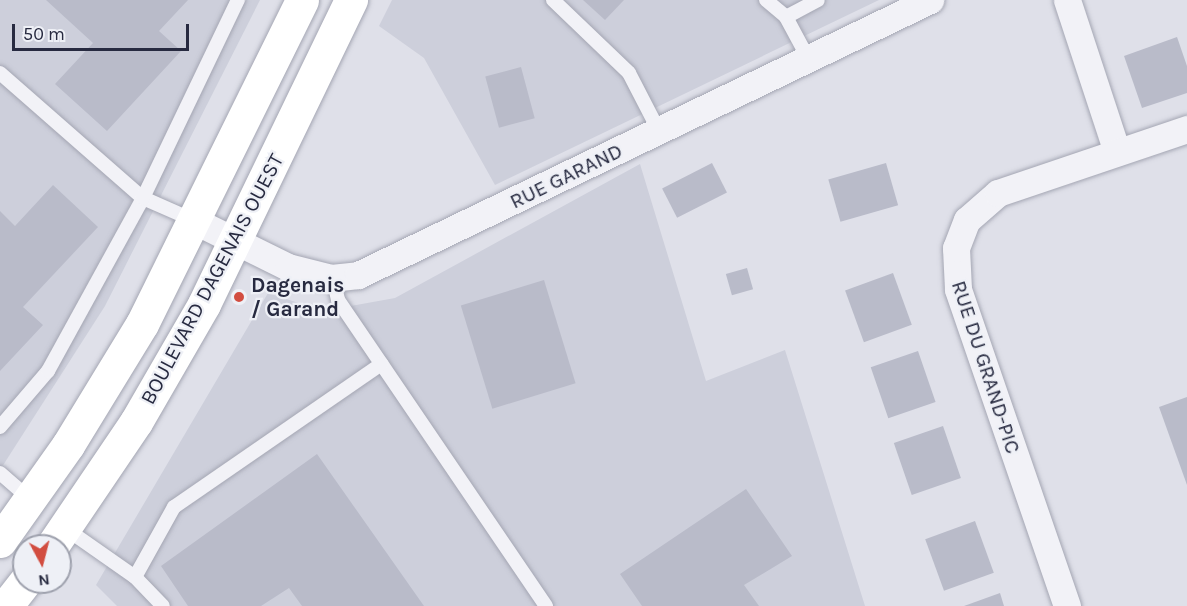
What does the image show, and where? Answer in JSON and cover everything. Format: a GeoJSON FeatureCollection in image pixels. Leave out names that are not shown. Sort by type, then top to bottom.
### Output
{"type":"FeatureCollection","features":[{"type":"Feature","properties":{"kind":"main road","name":"BOULEVARD DAGENAIS OUEST"},"geometry":{"type":"LineString","coordinates":[[0,541],[122,359],[195,221],[302,0]]}},
{"type":"Feature","properties":{"kind":"main road","name":"BOULEVARD DAGENAIS OUEST"},"geometry":{"type":"LineString","coordinates":[[61,534],[155,390],[235,243],[351,0]]}},
{"type":"Feature","properties":{"kind":"main road"},"geometry":{"type":"LineString","coordinates":[[6,606],[16,594]]}},
{"type":"Feature","properties":{"kind":"street","name":"RUE GARAND"},"geometry":{"type":"LineString","coordinates":[[195,221],[235,243],[288,267],[333,278],[358,276],[930,0]]}},
{"type":"Feature","properties":{"kind":"street"},"geometry":{"type":"LineString","coordinates":[[1067,0],[1116,152]]}},
{"type":"Feature","properties":{"kind":"street","name":"RUE DU GRAND-PIC"},"geometry":{"type":"LineString","coordinates":[[1067,606],[958,289],[954,259],[962,229],[989,198],[1187,129]]}},
{"type":"Feature","properties":{"kind":"lane"},"geometry":{"type":"LineString","coordinates":[[0,427],[48,371],[143,198],[238,0]]}},
{"type":"Feature","properties":{"kind":"lane"},"geometry":{"type":"LineString","coordinates":[[553,0],[629,73],[659,131]]}},
{"type":"Feature","properties":{"kind":"lane"},"geometry":{"type":"LineString","coordinates":[[766,0],[786,18],[808,58]]}},
{"type":"Feature","properties":{"kind":"lane"},"geometry":{"type":"LineString","coordinates":[[786,18],[818,0]]}},
{"type":"Feature","properties":{"kind":"lane"},"geometry":{"type":"LineString","coordinates":[[0,73],[143,198],[195,221]]}},
{"type":"Feature","properties":{"kind":"lane"},"geometry":{"type":"LineString","coordinates":[[333,278],[335,293],[381,364],[546,606]]}},
{"type":"Feature","properties":{"kind":"lane"},"geometry":{"type":"LineString","coordinates":[[135,577],[174,507],[381,364]]}},
{"type":"Feature","properties":{"kind":"lane"},"geometry":{"type":"LineString","coordinates":[[0,473],[30,499]]}},
{"type":"Feature","properties":{"kind":"lane"},"geometry":{"type":"LineString","coordinates":[[72,544],[135,577],[163,606]]}},
{"type":"Feature","properties":{"kind":"shaded area"},"geometry":{"type":"Polygon","coordinates":[[[0,0],[260,0],[105,306],[0,470],[0,0]]]}},
{"type":"Feature","properties":{"kind":"shaded area"},"geometry":{"type":"Polygon","coordinates":[[[392,0],[879,0],[495,185],[424,58],[379,26],[392,0]]]}},
{"type":"Feature","properties":{"kind":"shaded area"},"geometry":{"type":"Polygon","coordinates":[[[640,164],[706,381],[785,350],[865,606],[117,606],[96,585],[268,293],[323,311],[395,298],[640,164]]]}},
{"type":"Feature","properties":{"kind":"building"},"geometry":{"type":"Polygon","coordinates":[[[46,0],[188,0],[159,31],[181,51],[107,131],[55,84],[93,43],[46,0]]]}},
{"type":"Feature","properties":{"kind":"building"},"geometry":{"type":"Polygon","coordinates":[[[583,0],[624,0],[605,20],[583,0]]]}},
{"type":"Feature","properties":{"kind":"building"},"geometry":{"type":"Polygon","coordinates":[[[1177,37],[1187,66],[1187,93],[1142,108],[1124,56],[1177,37]]]}},
{"type":"Feature","properties":{"kind":"building"},"geometry":{"type":"Polygon","coordinates":[[[521,67],[535,118],[499,128],[485,77],[521,67]]]}},
{"type":"Feature","properties":{"kind":"building"},"geometry":{"type":"Polygon","coordinates":[[[712,163],[727,192],[677,218],[662,188],[712,163]]]}},
{"type":"Feature","properties":{"kind":"building"},"geometry":{"type":"Polygon","coordinates":[[[886,163],[898,205],[840,222],[828,180],[886,163]]]}},
{"type":"Feature","properties":{"kind":"building"},"geometry":{"type":"Polygon","coordinates":[[[53,185],[98,227],[23,307],[43,325],[0,371],[0,211],[15,226],[53,185]]]}},
{"type":"Feature","properties":{"kind":"building"},"geometry":{"type":"Polygon","coordinates":[[[747,268],[753,289],[732,295],[726,274],[747,268]]]}},
{"type":"Feature","properties":{"kind":"building"},"geometry":{"type":"Polygon","coordinates":[[[893,273],[912,325],[864,342],[845,290],[893,273]]]}},
{"type":"Feature","properties":{"kind":"building"},"geometry":{"type":"Polygon","coordinates":[[[544,280],[576,383],[492,409],[461,305],[544,280]]]}},
{"type":"Feature","properties":{"kind":"building"},"geometry":{"type":"Polygon","coordinates":[[[918,351],[936,402],[888,418],[871,367],[918,351]]]}},
{"type":"Feature","properties":{"kind":"building"},"geometry":{"type":"Polygon","coordinates":[[[1187,397],[1187,485],[1159,407],[1187,397]]]}},
{"type":"Feature","properties":{"kind":"building"},"geometry":{"type":"Polygon","coordinates":[[[943,426],[961,478],[912,495],[894,443],[943,426]]]}},
{"type":"Feature","properties":{"kind":"building"},"geometry":{"type":"Polygon","coordinates":[[[317,454],[424,606],[302,606],[289,588],[261,606],[188,606],[161,566],[317,454]]]}},
{"type":"Feature","properties":{"kind":"building"},"geometry":{"type":"Polygon","coordinates":[[[746,489],[792,556],[744,585],[759,606],[642,606],[620,574],[746,489]]]}},
{"type":"Feature","properties":{"kind":"building"},"geometry":{"type":"Polygon","coordinates":[[[975,521],[994,573],[944,591],[925,539],[975,521]]]}},
{"type":"Feature","properties":{"kind":"building"},"geometry":{"type":"Polygon","coordinates":[[[1000,593],[1004,606],[964,606],[1000,593]]]}},
{"type":"Feature","properties":{"kind":"place","name":"Dagenais / Garand"},"geometry":{"type":"Point","coordinates":[239,297]}}]}
